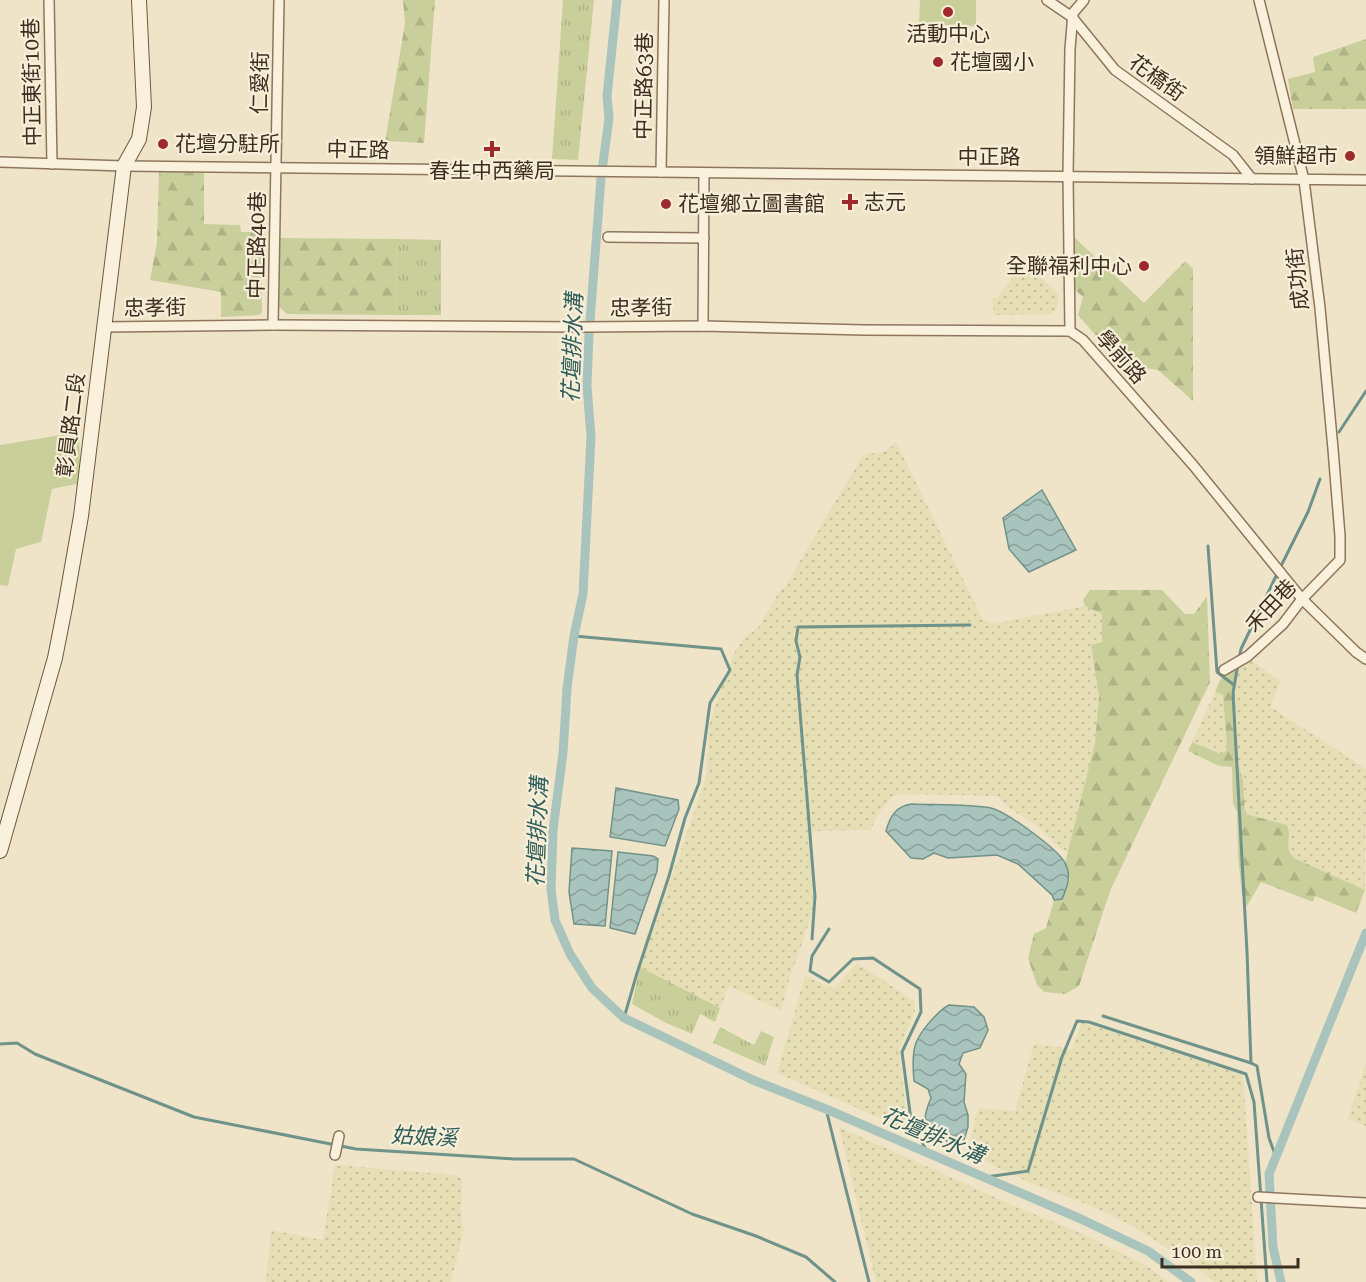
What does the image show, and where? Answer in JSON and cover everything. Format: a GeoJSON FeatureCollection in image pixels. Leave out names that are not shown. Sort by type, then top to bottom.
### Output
{"type":"FeatureCollection","features":[{"type":"Feature","properties":{"kind":"main road","name":"彰員路二段"},"geometry":{"type":"LineString","coordinates":[[0,851],[57,648],[81,516],[124,166],[139,139],[144,107],[140,0]]}},
{"type":"Feature","properties":{"kind":"street","name":"中正東街10巷"},"geometry":{"type":"LineString","coordinates":[[49,0],[52,164]]}},
{"type":"Feature","properties":{"kind":"street","name":"仁愛街"},"geometry":{"type":"LineString","coordinates":[[276,167],[279,0]]}},
{"type":"Feature","properties":{"kind":"street","name":"中正路63巷"},"geometry":{"type":"LineString","coordinates":[[661,172],[664,0]]}},
{"type":"Feature","properties":{"kind":"street","name":"花橋街"},"geometry":{"type":"LineString","coordinates":[[1047,0],[1072,17],[1115,70],[1233,155],[1252,179]]}},
{"type":"Feature","properties":{"kind":"street"},"geometry":{"type":"LineString","coordinates":[[1072,17],[1084,0]]}},
{"type":"Feature","properties":{"kind":"street","name":"成功街"},"geometry":{"type":"LineString","coordinates":[[1259,0],[1304,180],[1320,308],[1340,536],[1340,560]]}},
{"type":"Feature","properties":{"kind":"street","name":"學前路"},"geometry":{"type":"LineString","coordinates":[[1072,17],[1068,175],[1070,331],[1083,340],[1193,465],[1302,599],[1366,659]]}},
{"type":"Feature","properties":{"kind":"street","name":"中正路"},"geometry":{"type":"LineString","coordinates":[[0,162],[124,166],[1366,180]]}},
{"type":"Feature","properties":{"kind":"street","name":"中正路40巷"},"geometry":{"type":"LineString","coordinates":[[273,325],[276,167]]}},
{"type":"Feature","properties":{"kind":"street"},"geometry":{"type":"LineString","coordinates":[[704,173],[704,326]]}},
{"type":"Feature","properties":{"kind":"street"},"geometry":{"type":"LineString","coordinates":[[608,237],[705,238]]}},
{"type":"Feature","properties":{"kind":"street","name":"忠孝街"},"geometry":{"type":"LineString","coordinates":[[104,327],[704,326],[928,331],[1070,331]]}},
{"type":"Feature","properties":{"kind":"street","name":"禾田巷"},"geometry":{"type":"LineString","coordinates":[[1224,670],[1248,656],[1283,624],[1302,599],[1340,560]]}},
{"type":"Feature","properties":{"kind":"street"},"geometry":{"type":"LineString","coordinates":[[336,1155],[339,1136]]}},
{"type":"Feature","properties":{"kind":"street"},"geometry":{"type":"LineString","coordinates":[[1258,1197],[1366,1203]]}},
{"type":"Feature","properties":{"kind":"shaded area"},"geometry":{"type":"Polygon","coordinates":[[[1025,262],[1059,295],[1056,310],[1050,314],[994,315],[992,298],[997,298],[1025,262]]]}},
{"type":"Feature","properties":{"kind":"shaded area"},"geometry":{"type":"Polygon","coordinates":[[[896,442],[983,620],[993,624],[1085,606],[1102,614],[1102,642],[1091,645],[1099,696],[1095,743],[1068,852],[1060,848],[1036,825],[1009,808],[998,796],[898,794],[880,811],[870,830],[812,831],[813,911],[781,1011],[729,986],[720,1008],[640,967],[647,934],[652,935],[706,777],[709,727],[714,709],[734,653],[745,637],[759,627],[862,457],[868,453],[888,450],[896,442]]]}},
{"type":"Feature","properties":{"kind":"shaded area"},"geometry":{"type":"Polygon","coordinates":[[[1249,659],[1280,681],[1271,707],[1366,769],[1365,890],[1294,858],[1287,848],[1289,828],[1287,825],[1245,814],[1243,780],[1235,755],[1235,668],[1249,659]]]}},
{"type":"Feature","properties":{"kind":"shaded area"},"geometry":{"type":"Polygon","coordinates":[[[1215,692],[1223,695],[1227,747],[1226,752],[1222,754],[1192,742],[1215,692]]]}},
{"type":"Feature","properties":{"kind":"shaded area"},"geometry":{"type":"Polygon","coordinates":[[[857,963],[914,1001],[915,1011],[899,1049],[908,1130],[777,1073],[805,976],[834,989],[857,963]]]}},
{"type":"Feature","properties":{"kind":"shaded area"},"geometry":{"type":"Polygon","coordinates":[[[1082,1022],[1243,1075],[1257,1282],[1214,1282],[1190,1262],[1127,1223],[967,1153],[978,1108],[1015,1111],[1034,1044],[1072,1049],[1082,1022]]]}},
{"type":"Feature","properties":{"kind":"shaded area"},"geometry":{"type":"Polygon","coordinates":[[[1366,1064],[1366,1126],[1348,1119],[1366,1064]]]}},
{"type":"Feature","properties":{"kind":"shaded area"},"geometry":{"type":"Polygon","coordinates":[[[839,1127],[1012,1205],[1081,1233],[1147,1266],[1168,1282],[876,1282],[839,1127]]]}},
{"type":"Feature","properties":{"kind":"shaded area"},"geometry":{"type":"Polygon","coordinates":[[[335,1165],[456,1175],[462,1179],[461,1218],[464,1229],[451,1282],[266,1282],[271,1230],[323,1240],[335,1165]]]}},
{"type":"Feature","properties":{"kind":"green space"},"geometry":{"type":"Polygon","coordinates":[[[403,0],[435,0],[424,143],[385,141],[405,24],[403,0]]]}},
{"type":"Feature","properties":{"kind":"green space"},"geometry":{"type":"Polygon","coordinates":[[[563,0],[594,0],[578,160],[552,159],[563,0]]]}},
{"type":"Feature","properties":{"kind":"green space","name":"活動中心"},"geometry":{"type":"Polygon","coordinates":[[[920,0],[976,0],[976,26],[919,24],[920,0]]]}},
{"type":"Feature","properties":{"kind":"green space"},"geometry":{"type":"Polygon","coordinates":[[[1366,39],[1366,109],[1293,109],[1288,79],[1315,72],[1313,57],[1366,39]]]}},
{"type":"Feature","properties":{"kind":"green space"},"geometry":{"type":"Polygon","coordinates":[[[159,171],[204,173],[204,224],[240,225],[241,232],[261,232],[262,312],[259,315],[221,317],[221,292],[150,280],[157,242],[159,171]]]}},
{"type":"Feature","properties":{"kind":"green space"},"geometry":{"type":"Polygon","coordinates":[[[1073,236],[1144,303],[1185,261],[1193,269],[1193,401],[1158,370],[1121,364],[1078,315],[1083,297],[1072,287],[1073,236]]]}},
{"type":"Feature","properties":{"kind":"green space"},"geometry":{"type":"Polygon","coordinates":[[[278,238],[397,239],[396,315],[287,314],[276,304],[278,238]]]}},
{"type":"Feature","properties":{"kind":"green space"},"geometry":{"type":"Polygon","coordinates":[[[397,239],[441,240],[441,315],[396,315],[397,239]]]}},
{"type":"Feature","properties":{"kind":"green space"},"geometry":{"type":"Polygon","coordinates":[[[79,432],[81,483],[52,489],[41,542],[16,549],[8,586],[0,585],[0,445],[79,432]]]}},
{"type":"Feature","properties":{"kind":"green space"},"geometry":{"type":"Polygon","coordinates":[[[1090,590],[1162,590],[1185,614],[1194,614],[1207,596],[1210,682],[1110,891],[1079,986],[1065,994],[1044,992],[1037,985],[1028,958],[1034,934],[1046,928],[1054,900],[1062,899],[1070,879],[1065,863],[1095,743],[1099,696],[1091,645],[1102,642],[1102,614],[1085,606],[1083,600],[1090,590]]]}},
{"type":"Feature","properties":{"kind":"green space"},"geometry":{"type":"Polygon","coordinates":[[[1235,668],[1235,755],[1243,780],[1245,814],[1287,825],[1288,845],[1294,858],[1365,890],[1356,913],[1315,896],[1313,902],[1261,882],[1247,906],[1242,894],[1237,812],[1233,803],[1232,767],[1219,766],[1188,751],[1192,742],[1221,754],[1226,751],[1223,695],[1215,692],[1220,680],[1235,668]]]}},
{"type":"Feature","properties":{"kind":"green space"},"geometry":{"type":"Polygon","coordinates":[[[640,967],[720,1008],[715,1022],[700,1014],[692,1034],[632,1004],[640,967]]]}},
{"type":"Feature","properties":{"kind":"green space"},"geometry":{"type":"Polygon","coordinates":[[[720,1027],[754,1045],[761,1031],[774,1037],[765,1066],[713,1043],[720,1027]]]}},
{"type":"Feature","properties":{"kind":"water"},"geometry":{"type":"Polygon","coordinates":[[[1042,490],[1076,550],[1029,572],[1009,549],[1003,518],[1042,490]]]}},
{"type":"Feature","properties":{"kind":"water"},"geometry":{"type":"Polygon","coordinates":[[[616,788],[678,800],[679,809],[665,846],[610,837],[616,788]]]}},
{"type":"Feature","properties":{"kind":"water"},"geometry":{"type":"Polygon","coordinates":[[[912,804],[991,808],[1020,823],[1043,840],[1065,863],[1068,877],[1062,899],[1054,900],[1052,895],[1018,864],[997,855],[948,858],[934,853],[923,859],[911,858],[886,831],[894,813],[912,804]]]}},
{"type":"Feature","properties":{"kind":"water"},"geometry":{"type":"Polygon","coordinates":[[[572,848],[612,851],[605,926],[574,924],[569,892],[572,848]]]}},
{"type":"Feature","properties":{"kind":"water"},"geometry":{"type":"Polygon","coordinates":[[[618,852],[653,856],[658,859],[657,871],[635,934],[610,928],[618,852]]]}},
{"type":"Feature","properties":{"kind":"water"},"geometry":{"type":"Polygon","coordinates":[[[949,1005],[974,1007],[984,1017],[988,1030],[980,1048],[963,1053],[959,1064],[966,1074],[964,1102],[968,1115],[968,1127],[962,1146],[929,1132],[925,1119],[931,1098],[928,1089],[914,1081],[913,1059],[917,1041],[929,1023],[949,1005]]]}},
{"type":"Feature","properties":{"kind":"waterway","name":"花壇排水溝"},"geometry":{"type":"LineString","coordinates":[[617,0],[607,96],[609,118],[601,178],[589,334],[587,386],[591,437],[583,594],[574,636],[567,688],[563,753],[553,830],[551,889],[555,920],[570,954],[592,988],[624,1018],[753,1080],[1081,1219],[1148,1251],[1191,1282]]}},
{"type":"Feature","properties":{"kind":"waterway"},"geometry":{"type":"LineString","coordinates":[[1339,432],[1366,391]]}},
{"type":"Feature","properties":{"kind":"waterway"},"geometry":{"type":"LineString","coordinates":[[1280,568],[1308,512],[1320,479]]}},
{"type":"Feature","properties":{"kind":"waterway"},"geometry":{"type":"LineString","coordinates":[[1208,546],[1217,672],[1234,685]]}},
{"type":"Feature","properties":{"kind":"waterway"},"geometry":{"type":"LineString","coordinates":[[1239,658],[1241,649],[1277,574]]}},
{"type":"Feature","properties":{"kind":"waterway"},"geometry":{"type":"LineString","coordinates":[[812,939],[815,896],[797,675],[800,657],[796,641],[798,627],[970,625]]}},
{"type":"Feature","properties":{"kind":"waterway"},"geometry":{"type":"LineString","coordinates":[[574,636],[721,649],[730,670],[710,703],[699,783],[685,818],[624,1018]]}},
{"type":"Feature","properties":{"kind":"waterway"},"geometry":{"type":"LineString","coordinates":[[1238,664],[1233,693],[1251,1063],[1257,1066],[1269,1138],[1276,1157]]}},
{"type":"Feature","properties":{"kind":"waterway"},"geometry":{"type":"LineString","coordinates":[[829,929],[812,956],[810,971],[829,982],[853,959],[873,958],[920,989],[921,1012],[902,1052],[911,1120],[927,1152]]}},
{"type":"Feature","properties":{"kind":"waterway","name":"花壇排水溝"},"geometry":{"type":"LineString","coordinates":[[1281,1282],[1273,1247],[1269,1174],[1366,933]]}},
{"type":"Feature","properties":{"kind":"waterway"},"geometry":{"type":"LineString","coordinates":[[1103,1016],[1251,1063]]}},
{"type":"Feature","properties":{"kind":"waterway"},"geometry":{"type":"LineString","coordinates":[[986,1177],[1028,1171],[1062,1057],[1077,1021],[1089,1022],[1246,1074],[1254,1102],[1267,1282]]}},
{"type":"Feature","properties":{"kind":"waterway","name":"姑娘溪"},"geometry":{"type":"LineString","coordinates":[[0,1044],[17,1043],[35,1054],[194,1117],[356,1149],[514,1159],[574,1159],[692,1214],[756,1236],[806,1257],[835,1282]]}},
{"type":"Feature","properties":{"kind":"waterway"},"geometry":{"type":"LineString","coordinates":[[826,1109],[869,1282]]}},
{"type":"Feature","properties":{"kind":"place","name":"活動中心"},"geometry":{"type":"Point","coordinates":[948,12]}},
{"type":"Feature","properties":{"kind":"place","name":"花壇國小"},"geometry":{"type":"Point","coordinates":[938,62]}},
{"type":"Feature","properties":{"kind":"place","name":"花壇分駐所"},"geometry":{"type":"Point","coordinates":[163,144]}},
{"type":"Feature","properties":{"kind":"place","name":"春生中西藥局"},"geometry":{"type":"Point","coordinates":[492,149]}},
{"type":"Feature","properties":{"kind":"place","name":"領鮮超市"},"geometry":{"type":"Point","coordinates":[1350,156]}},
{"type":"Feature","properties":{"kind":"place","name":"志元"},"geometry":{"type":"Point","coordinates":[850,202]}},
{"type":"Feature","properties":{"kind":"place","name":"花壇鄉立圖書館"},"geometry":{"type":"Point","coordinates":[666,204]}},
{"type":"Feature","properties":{"kind":"place","name":"全聯福利中心"},"geometry":{"type":"Point","coordinates":[1144,266]}}]}
